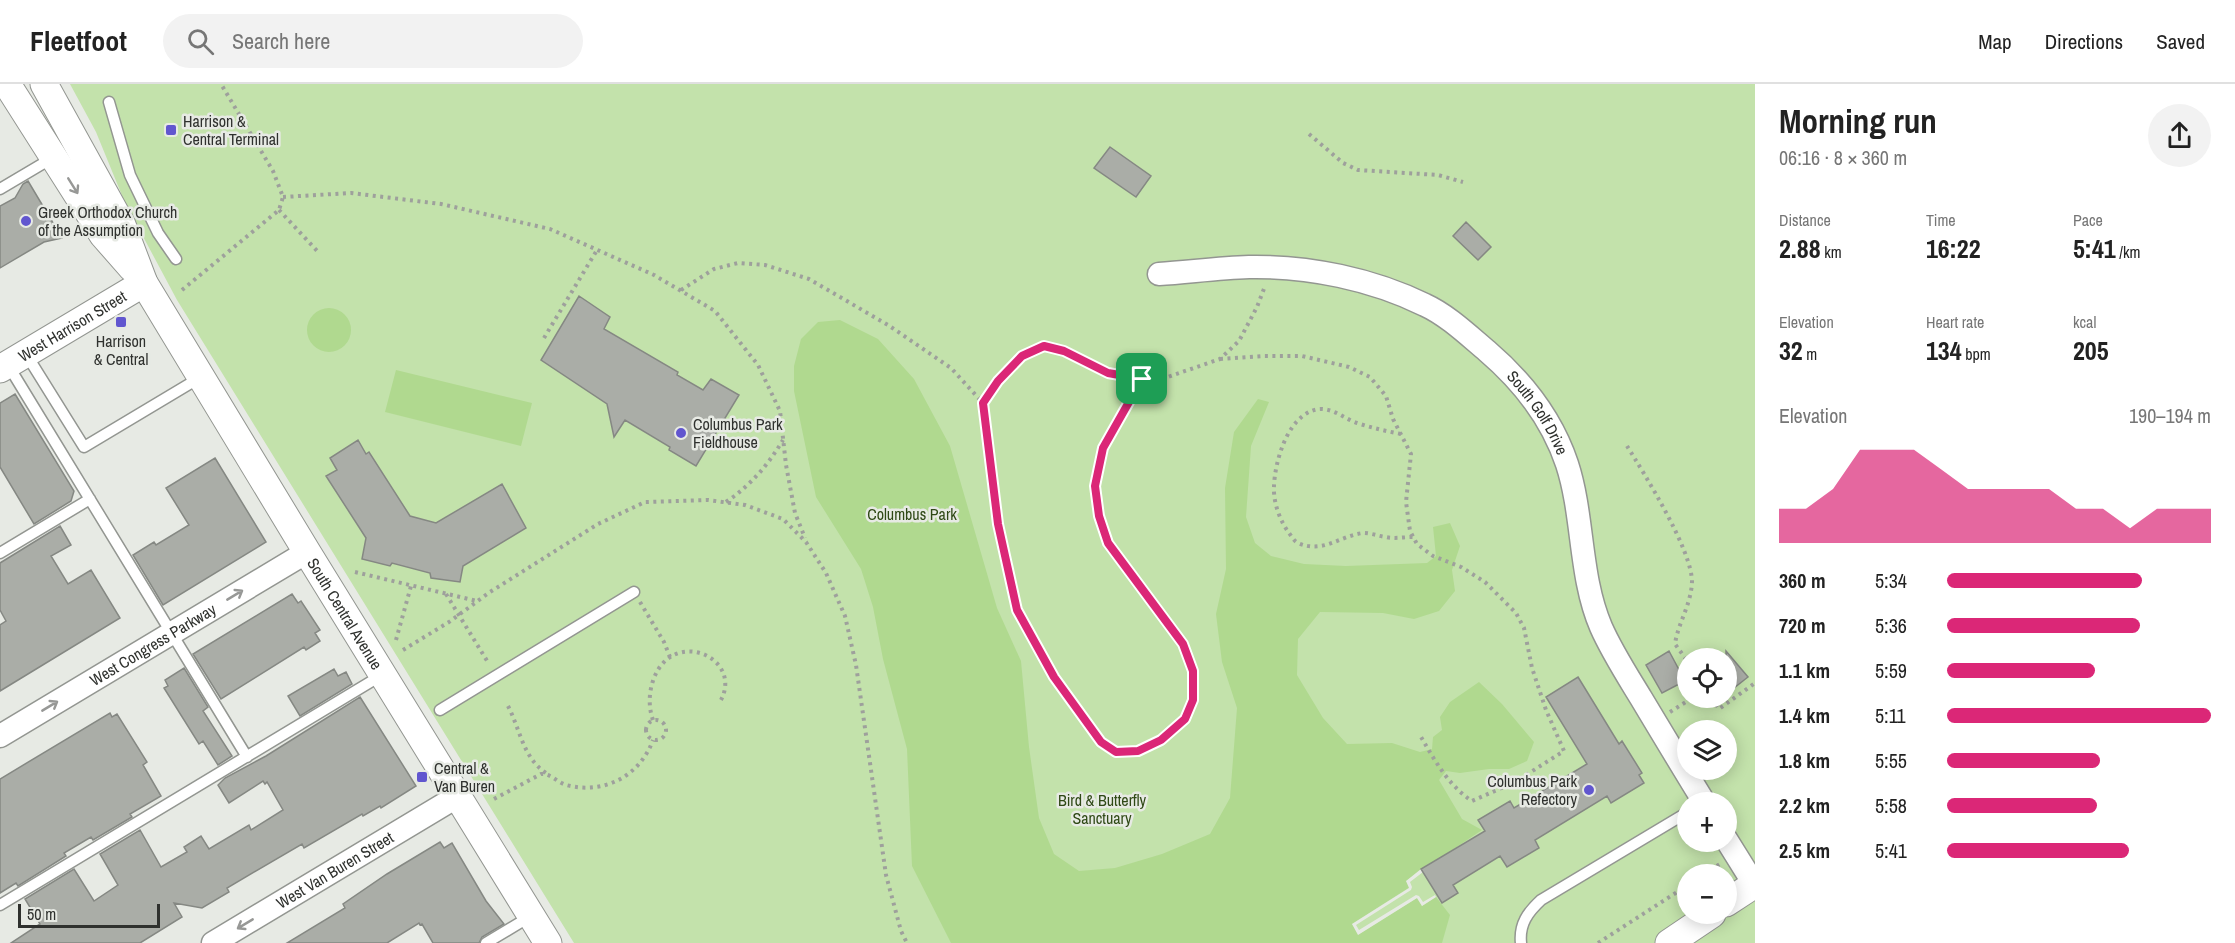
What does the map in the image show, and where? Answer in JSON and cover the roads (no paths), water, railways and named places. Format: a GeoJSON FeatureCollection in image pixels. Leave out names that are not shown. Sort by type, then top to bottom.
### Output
{"type":"FeatureCollection","features":[{"type":"Feature","properties":{"kind":"street","name":"South Central Avenue"},"geometry":{"type":"LineString","coordinates":[[7,84],[103,235],[144,283],[548,943]]}},
{"type":"Feature","properties":{"kind":"street","name":"South Central Avenue"},"geometry":{"type":"LineString","coordinates":[[44,84],[122,225],[144,283]]}},
{"type":"Feature","properties":{"kind":"street","name":"South Golf Drive"},"geometry":{"type":"LineString","coordinates":[[1159,274],[1250,267],[1338,275],[1384,288],[1427,306],[1471,337],[1506,367],[1544,418],[1566,461],[1577,508],[1590,592],[1601,626],[1619,661],[1698,792]]}},
{"type":"Feature","properties":{"kind":"street","name":"West Harrison Street"},"geometry":{"type":"LineString","coordinates":[[11,362],[144,283]]}},
{"type":"Feature","properties":{"kind":"street","name":"West Congress Parkway"},"geometry":{"type":"LineString","coordinates":[[0,736],[307,552]]}},
{"type":"Feature","properties":{"kind":"street","name":"West Van Buren Street"},"geometry":{"type":"LineString","coordinates":[[213,943],[458,796]]}},
{"type":"Feature","properties":{"kind":"street"},"geometry":{"type":"LineString","coordinates":[[1734,852],[1754,884],[1737,896]]}},
{"type":"Feature","properties":{"kind":"street"},"geometry":{"type":"LineString","coordinates":[[1669,943],[1697,924]]}},
{"type":"Feature","properties":{"kind":"lane"},"geometry":{"type":"LineString","coordinates":[[109,102],[130,175],[158,233],[176,259]]}},
{"type":"Feature","properties":{"kind":"lane"},"geometry":{"type":"LineString","coordinates":[[0,189],[54,157]]}},
{"type":"Feature","properties":{"kind":"lane"},"geometry":{"type":"LineString","coordinates":[[11,362],[84,447],[201,377]]}},
{"type":"Feature","properties":{"kind":"lane"},"geometry":{"type":"LineString","coordinates":[[11,362],[90,499],[247,757]]}},
{"type":"Feature","properties":{"kind":"lane"},"geometry":{"type":"LineString","coordinates":[[0,553],[90,499]]}},
{"type":"Feature","properties":{"kind":"lane"},"geometry":{"type":"LineString","coordinates":[[440,710],[634,592]]}},
{"type":"Feature","properties":{"kind":"lane"},"geometry":{"type":"LineString","coordinates":[[0,904],[382,675]]}},
{"type":"Feature","properties":{"kind":"lane"},"geometry":{"type":"LineString","coordinates":[[1521,943],[1522,924],[1528,911],[1541,900],[1677,819]]}},
{"type":"Feature","properties":{"kind":"lane"},"geometry":{"type":"LineString","coordinates":[[486,943],[531,916]]}},
{"type":"Feature","properties":{"kind":"place","name":"Harrison & Central Terminal"},"geometry":{"type":"Point","coordinates":[171,130]}},
{"type":"Feature","properties":{"kind":"place","name":"Greek Orthodox Church of the Assumption"},"geometry":{"type":"Point","coordinates":[26,221]}},
{"type":"Feature","properties":{"kind":"place","name":"Harrison & Central"},"geometry":{"type":"Point","coordinates":[121,322]}},
{"type":"Feature","properties":{"kind":"place","name":"Columbus Park Fieldhouse"},"geometry":{"type":"Point","coordinates":[681,433]}},
{"type":"Feature","properties":{"kind":"place","name":"Central & Van Buren"},"geometry":{"type":"Point","coordinates":[422,777]}},
{"type":"Feature","properties":{"kind":"place","name":"Columbus Park Refectory"},"geometry":{"type":"Point","coordinates":[1589,790]}},
{"type":"Feature","properties":{"kind":"park label","name":"Columbus Park"},"geometry":{"type":"Point","coordinates":[912,514]}},
{"type":"Feature","properties":{"kind":"park label","name":"Bird & Butterfly Sanctuary"},"geometry":{"type":"Point","coordinates":[1102,809]}}]}
